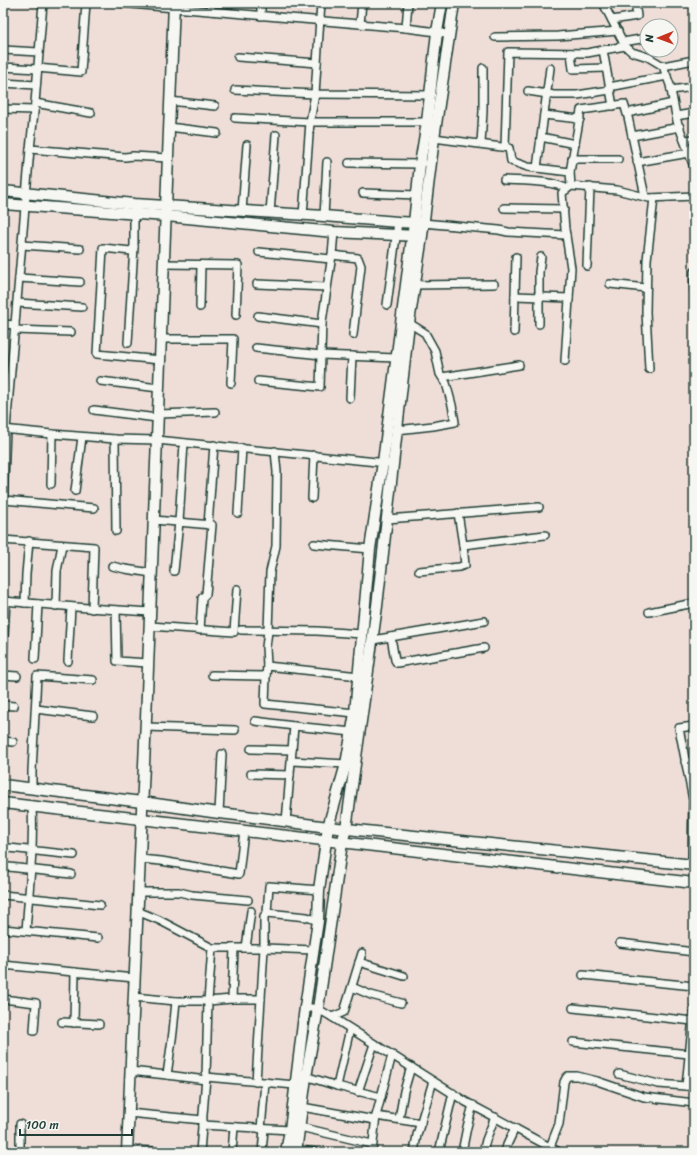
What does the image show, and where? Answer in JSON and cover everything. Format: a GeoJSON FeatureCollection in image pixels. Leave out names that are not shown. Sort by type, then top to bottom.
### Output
{"type":"FeatureCollection","features":[{"type":"Feature","properties":{"kind":"street"},"geometry":{"type":"LineString","coordinates":[[3,506],[5,429],[43,3]]}},
{"type":"Feature","properties":{"kind":"street"},"geometry":{"type":"LineString","coordinates":[[3,67],[81,72],[86,3]]}},
{"type":"Feature","properties":{"kind":"street"},"geometry":{"type":"LineString","coordinates":[[121,3],[174,6],[211,12],[406,28],[449,35]]}},
{"type":"Feature","properties":{"kind":"street"},"geometry":{"type":"LineString","coordinates":[[211,3],[211,12]]}},
{"type":"Feature","properties":{"kind":"street"},"geometry":{"type":"LineString","coordinates":[[261,16],[262,3]]}},
{"type":"Feature","properties":{"kind":"street"},"geometry":{"type":"LineString","coordinates":[[303,215],[310,122],[315,94],[321,3]]}},
{"type":"Feature","properties":{"kind":"street"},"geometry":{"type":"LineString","coordinates":[[360,24],[362,3]]}},
{"type":"Feature","properties":{"kind":"street"},"geometry":{"type":"LineString","coordinates":[[406,28],[408,3]]}},
{"type":"Feature","properties":{"kind":"street"},"geometry":{"type":"LineString","coordinates":[[419,223],[418,195],[420,164],[432,129],[430,95],[437,32],[442,3]]}},
{"type":"Feature","properties":{"kind":"street"},"geometry":{"type":"LineString","coordinates":[[296,1151],[296,1085],[301,1075],[318,1009],[373,640],[387,519],[388,463],[396,358],[417,236],[432,129],[454,3]]}},
{"type":"Feature","properties":{"kind":"street"},"geometry":{"type":"LineString","coordinates":[[603,3],[624,44],[632,52],[663,66],[694,60]]}},
{"type":"Feature","properties":{"kind":"street"},"geometry":{"type":"LineString","coordinates":[[612,20],[637,16],[636,3]]}},
{"type":"Feature","properties":{"kind":"street"},"geometry":{"type":"LineString","coordinates":[[154,1151],[127,1151],[146,727],[174,6]]}},
{"type":"Feature","properties":{"kind":"street"},"geometry":{"type":"LineString","coordinates":[[495,37],[558,36],[618,31]]}},
{"type":"Feature","properties":{"kind":"street"},"geometry":{"type":"LineString","coordinates":[[505,147],[508,52],[588,52],[603,50],[639,40]]}},
{"type":"Feature","properties":{"kind":"street"},"geometry":{"type":"LineString","coordinates":[[3,50],[39,52]]}},
{"type":"Feature","properties":{"kind":"street"},"geometry":{"type":"LineString","coordinates":[[603,50],[613,106]]}},
{"type":"Feature","properties":{"kind":"street"},"geometry":{"type":"LineString","coordinates":[[571,53],[573,69],[606,68]]}},
{"type":"Feature","properties":{"kind":"street"},"geometry":{"type":"LineString","coordinates":[[238,57],[317,64]]}},
{"type":"Feature","properties":{"kind":"street"},"geometry":{"type":"LineString","coordinates":[[663,66],[671,90],[676,116],[694,166]]}},
{"type":"Feature","properties":{"kind":"street"},"geometry":{"type":"LineString","coordinates":[[481,144],[483,68]]}},
{"type":"Feature","properties":{"kind":"street"},"geometry":{"type":"LineString","coordinates":[[537,168],[550,68]]}},
{"type":"Feature","properties":{"kind":"street"},"geometry":{"type":"LineString","coordinates":[[528,91],[577,96],[667,76]]}},
{"type":"Feature","properties":{"kind":"street"},"geometry":{"type":"LineString","coordinates":[[3,83],[36,85]]}},
{"type":"Feature","properties":{"kind":"street"},"geometry":{"type":"LineString","coordinates":[[671,90],[694,87]]}},
{"type":"Feature","properties":{"kind":"street"},"geometry":{"type":"LineString","coordinates":[[235,90],[315,94],[430,95]]}},
{"type":"Feature","properties":{"kind":"street"},"geometry":{"type":"LineString","coordinates":[[170,101],[215,106]]}},
{"type":"Feature","properties":{"kind":"street"},"geometry":{"type":"LineString","coordinates":[[627,113],[673,103]]}},
{"type":"Feature","properties":{"kind":"street"},"geometry":{"type":"LineString","coordinates":[[565,361],[571,268],[562,193],[569,187],[570,172],[581,110],[624,104],[645,196]]}},
{"type":"Feature","properties":{"kind":"street"},"geometry":{"type":"LineString","coordinates":[[3,109],[34,106],[90,113]]}},
{"type":"Feature","properties":{"kind":"street"},"geometry":{"type":"LineString","coordinates":[[676,116],[694,113]]}},
{"type":"Feature","properties":{"kind":"street"},"geometry":{"type":"LineString","coordinates":[[544,115],[580,119]]}},
{"type":"Feature","properties":{"kind":"street"},"geometry":{"type":"LineString","coordinates":[[235,118],[432,129],[481,144],[509,148],[511,162],[528,168],[570,172]]}},
{"type":"Feature","properties":{"kind":"street"},"geometry":{"type":"LineString","coordinates":[[169,127],[217,133]]}},
{"type":"Feature","properties":{"kind":"street"},"geometry":{"type":"LineString","coordinates":[[632,136],[680,128]]}},
{"type":"Feature","properties":{"kind":"street"},"geometry":{"type":"LineString","coordinates":[[270,213],[276,135]]}},
{"type":"Feature","properties":{"kind":"street"},"geometry":{"type":"LineString","coordinates":[[541,137],[575,144]]}},
{"type":"Feature","properties":{"kind":"street"},"geometry":{"type":"LineString","coordinates":[[684,140],[694,139]]}},
{"type":"Feature","properties":{"kind":"street"},"geometry":{"type":"LineString","coordinates":[[242,211],[247,145]]}},
{"type":"Feature","properties":{"kind":"street"},"geometry":{"type":"LineString","coordinates":[[30,149],[168,158]]}},
{"type":"Feature","properties":{"kind":"street"},"geometry":{"type":"LineString","coordinates":[[637,162],[689,153]]}},
{"type":"Feature","properties":{"kind":"street"},"geometry":{"type":"LineString","coordinates":[[572,160],[618,159]]}},
{"type":"Feature","properties":{"kind":"street"},"geometry":{"type":"LineString","coordinates":[[324,216],[327,162]]}},
{"type":"Feature","properties":{"kind":"street"},"geometry":{"type":"LineString","coordinates":[[349,163],[420,164]]}},
{"type":"Feature","properties":{"kind":"street"},"geometry":{"type":"LineString","coordinates":[[504,180],[548,183],[569,187],[590,187],[617,190],[654,198],[694,196]]}},
{"type":"Feature","properties":{"kind":"street"},"geometry":{"type":"LineString","coordinates":[[587,266],[590,187]]}},
{"type":"Feature","properties":{"kind":"street"},"geometry":{"type":"LineString","coordinates":[[3,191],[134,204],[167,211],[334,232],[417,236]]}},
{"type":"Feature","properties":{"kind":"street"},"geometry":{"type":"LineString","coordinates":[[363,193],[418,195]]}},
{"type":"Feature","properties":{"kind":"street"},"geometry":{"type":"LineString","coordinates":[[649,369],[646,288],[647,260],[654,198]]}},
{"type":"Feature","properties":{"kind":"street"},"geometry":{"type":"LineString","coordinates":[[3,204],[134,215],[167,211],[242,211],[419,223],[508,232],[566,235]]}},
{"type":"Feature","properties":{"kind":"street"},"geometry":{"type":"LineString","coordinates":[[128,343],[134,247],[134,204]]}},
{"type":"Feature","properties":{"kind":"street"},"geometry":{"type":"LineString","coordinates":[[504,208],[564,209]]}},
{"type":"Feature","properties":{"kind":"street"},"geometry":{"type":"LineString","coordinates":[[387,305],[398,222]]}},
{"type":"Feature","properties":{"kind":"street"},"geometry":{"type":"LineString","coordinates":[[258,381],[320,387],[322,324],[332,257],[334,232]]}},
{"type":"Feature","properties":{"kind":"street"},"geometry":{"type":"LineString","coordinates":[[315,1152],[286,1150],[302,1107],[301,1075],[305,1007],[318,921],[319,890],[328,827],[346,764],[355,713],[370,549],[388,463],[397,430],[414,285],[417,236]]}},
{"type":"Feature","properties":{"kind":"street"},"geometry":{"type":"LineString","coordinates":[[22,245],[80,249]]}},
{"type":"Feature","properties":{"kind":"street"},"geometry":{"type":"LineString","coordinates":[[134,247],[131,251],[103,248],[97,354],[160,360]]}},
{"type":"Feature","properties":{"kind":"street"},"geometry":{"type":"LineString","coordinates":[[259,252],[358,258],[361,266],[353,335]]}},
{"type":"Feature","properties":{"kind":"street"},"geometry":{"type":"LineString","coordinates":[[514,332],[516,257]]}},
{"type":"Feature","properties":{"kind":"street"},"geometry":{"type":"LineString","coordinates":[[539,324],[539,272],[541,257]]}},
{"type":"Feature","properties":{"kind":"street"},"geometry":{"type":"LineString","coordinates":[[164,264],[238,265],[236,315]]}},
{"type":"Feature","properties":{"kind":"street"},"geometry":{"type":"LineString","coordinates":[[200,307],[201,265]]}},
{"type":"Feature","properties":{"kind":"street"},"geometry":{"type":"LineString","coordinates":[[694,272],[694,290]]}},
{"type":"Feature","properties":{"kind":"street"},"geometry":{"type":"LineString","coordinates":[[19,278],[80,282]]}},
{"type":"Feature","properties":{"kind":"street"},"geometry":{"type":"LineString","coordinates":[[257,284],[327,287]]}},
{"type":"Feature","properties":{"kind":"street"},"geometry":{"type":"LineString","coordinates":[[414,285],[494,284]]}},
{"type":"Feature","properties":{"kind":"street"},"geometry":{"type":"LineString","coordinates":[[610,284],[646,288]]}},
{"type":"Feature","properties":{"kind":"street"},"geometry":{"type":"LineString","coordinates":[[514,296],[569,298]]}},
{"type":"Feature","properties":{"kind":"street"},"geometry":{"type":"LineString","coordinates":[[17,303],[82,307]]}},
{"type":"Feature","properties":{"kind":"street"},"geometry":{"type":"LineString","coordinates":[[258,316],[322,324]]}},
{"type":"Feature","properties":{"kind":"street"},"geometry":{"type":"LineString","coordinates":[[397,430],[454,422],[452,405],[446,383],[440,374],[435,350],[425,333],[409,323]]}},
{"type":"Feature","properties":{"kind":"street"},"geometry":{"type":"LineString","coordinates":[[3,324],[15,327],[71,332]]}},
{"type":"Feature","properties":{"kind":"street"},"geometry":{"type":"LineString","coordinates":[[161,339],[233,339],[231,383]]}},
{"type":"Feature","properties":{"kind":"street"},"geometry":{"type":"LineString","coordinates":[[256,348],[321,355],[396,358]]}},
{"type":"Feature","properties":{"kind":"street"},"geometry":{"type":"LineString","coordinates":[[350,398],[352,356]]}},
{"type":"Feature","properties":{"kind":"street"},"geometry":{"type":"LineString","coordinates":[[442,377],[519,365]]}},
{"type":"Feature","properties":{"kind":"street"},"geometry":{"type":"LineString","coordinates":[[100,381],[159,388]]}},
{"type":"Feature","properties":{"kind":"street"},"geometry":{"type":"LineString","coordinates":[[94,410],[158,416],[215,412]]}},
{"type":"Feature","properties":{"kind":"street"},"geometry":{"type":"LineString","coordinates":[[5,429],[82,437],[157,440],[388,463]]}},
{"type":"Feature","properties":{"kind":"street"},"geometry":{"type":"LineString","coordinates":[[51,484],[52,434]]}},
{"type":"Feature","properties":{"kind":"street"},"geometry":{"type":"LineString","coordinates":[[76,491],[82,437]]}},
{"type":"Feature","properties":{"kind":"street"},"geometry":{"type":"LineString","coordinates":[[115,439],[116,531]]}},
{"type":"Feature","properties":{"kind":"street"},"geometry":{"type":"LineString","coordinates":[[174,571],[184,443]]}},
{"type":"Feature","properties":{"kind":"street"},"geometry":{"type":"LineString","coordinates":[[208,525],[214,446]]}},
{"type":"Feature","properties":{"kind":"street"},"geometry":{"type":"LineString","coordinates":[[238,513],[242,448]]}},
{"type":"Feature","properties":{"kind":"street"},"geometry":{"type":"LineString","coordinates":[[274,452],[277,472],[276,546],[270,572],[265,704],[355,713]]}},
{"type":"Feature","properties":{"kind":"street"},"geometry":{"type":"LineString","coordinates":[[312,498],[314,455]]}},
{"type":"Feature","properties":{"kind":"street"},"geometry":{"type":"LineString","coordinates":[[4,500],[94,508]]}},
{"type":"Feature","properties":{"kind":"street"},"geometry":{"type":"LineString","coordinates":[[387,519],[539,507]]}},
{"type":"Feature","properties":{"kind":"street"},"geometry":{"type":"LineString","coordinates":[[419,571],[463,566],[465,562],[458,513]]}},
{"type":"Feature","properties":{"kind":"street"},"geometry":{"type":"LineString","coordinates":[[154,520],[212,525],[206,594],[202,598],[200,630]]}},
{"type":"Feature","properties":{"kind":"street"},"geometry":{"type":"LineString","coordinates":[[463,545],[545,535]]}},
{"type":"Feature","properties":{"kind":"street"},"geometry":{"type":"LineString","coordinates":[[3,540],[29,541],[94,548],[92,608]]}},
{"type":"Feature","properties":{"kind":"street"},"geometry":{"type":"LineString","coordinates":[[25,603],[29,541]]}},
{"type":"Feature","properties":{"kind":"street"},"geometry":{"type":"LineString","coordinates":[[314,544],[370,549]]}},
{"type":"Feature","properties":{"kind":"street"},"geometry":{"type":"LineString","coordinates":[[56,606],[57,571],[62,545]]}},
{"type":"Feature","properties":{"kind":"street"},"geometry":{"type":"LineString","coordinates":[[112,566],[152,573]]}},
{"type":"Feature","properties":{"kind":"street"},"geometry":{"type":"LineString","coordinates":[[150,626],[234,632],[237,589]]}},
{"type":"Feature","properties":{"kind":"street"},"geometry":{"type":"LineString","coordinates":[[3,654],[5,601],[150,612]]}},
{"type":"Feature","properties":{"kind":"street"},"geometry":{"type":"LineString","coordinates":[[648,612],[694,603]]}},
{"type":"Feature","properties":{"kind":"street"},"geometry":{"type":"LineString","coordinates":[[35,659],[38,604]]}},
{"type":"Feature","properties":{"kind":"street"},"geometry":{"type":"LineString","coordinates":[[68,661],[71,607]]}},
{"type":"Feature","properties":{"kind":"street"},"geometry":{"type":"LineString","coordinates":[[116,610],[117,661],[148,663]]}},
{"type":"Feature","properties":{"kind":"street"},"geometry":{"type":"LineString","coordinates":[[373,640],[484,621]]}},
{"type":"Feature","properties":{"kind":"street"},"geometry":{"type":"LineString","coordinates":[[241,630],[317,631],[362,634]]}},
{"type":"Feature","properties":{"kind":"street"},"geometry":{"type":"LineString","coordinates":[[391,637],[397,663],[484,648]]}},
{"type":"Feature","properties":{"kind":"street"},"geometry":{"type":"LineString","coordinates":[[267,666],[359,676]]}},
{"type":"Feature","properties":{"kind":"street"},"geometry":{"type":"LineString","coordinates":[[3,675],[17,676]]}},
{"type":"Feature","properties":{"kind":"street"},"geometry":{"type":"LineString","coordinates":[[212,675],[266,676]]}},
{"type":"Feature","properties":{"kind":"street"},"geometry":{"type":"LineString","coordinates":[[32,789],[37,676],[93,680]]}},
{"type":"Feature","properties":{"kind":"street"},"geometry":{"type":"LineString","coordinates":[[3,705],[14,706]]}},
{"type":"Feature","properties":{"kind":"street"},"geometry":{"type":"LineString","coordinates":[[36,709],[93,716]]}},
{"type":"Feature","properties":{"kind":"street"},"geometry":{"type":"LineString","coordinates":[[255,721],[352,732]]}},
{"type":"Feature","properties":{"kind":"street"},"geometry":{"type":"LineString","coordinates":[[286,822],[294,726]]}},
{"type":"Feature","properties":{"kind":"street"},"geometry":{"type":"LineString","coordinates":[[3,785],[328,827],[694,865],[692,857],[693,789],[685,762],[679,728],[694,726]]}},
{"type":"Feature","properties":{"kind":"street"},"geometry":{"type":"LineString","coordinates":[[146,727],[235,730]]}},
{"type":"Feature","properties":{"kind":"street"},"geometry":{"type":"LineString","coordinates":[[3,741],[13,742]]}},
{"type":"Feature","properties":{"kind":"street"},"geometry":{"type":"LineString","coordinates":[[251,749],[292,750]]}},
{"type":"Feature","properties":{"kind":"street"},"geometry":{"type":"LineString","coordinates":[[219,813],[222,754]]}},
{"type":"Feature","properties":{"kind":"street"},"geometry":{"type":"LineString","coordinates":[[292,761],[346,764]]}},
{"type":"Feature","properties":{"kind":"street"},"geometry":{"type":"LineString","coordinates":[[685,762],[694,761]]}},
{"type":"Feature","properties":{"kind":"street"},"geometry":{"type":"LineString","coordinates":[[251,774],[290,775]]}},
{"type":"Feature","properties":{"kind":"street"},"geometry":{"type":"LineString","coordinates":[[3,803],[694,883]]}},
{"type":"Feature","properties":{"kind":"street"},"geometry":{"type":"LineString","coordinates":[[26,931],[32,870],[32,807]]}},
{"type":"Feature","properties":{"kind":"street"},"geometry":{"type":"LineString","coordinates":[[139,859],[161,861],[239,874],[244,831]]}},
{"type":"Feature","properties":{"kind":"street"},"geometry":{"type":"LineString","coordinates":[[9,848],[74,855]]}},
{"type":"Feature","properties":{"kind":"street"},"geometry":{"type":"LineString","coordinates":[[9,867],[71,874]]}},
{"type":"Feature","properties":{"kind":"street"},"geometry":{"type":"LineString","coordinates":[[256,1082],[264,948],[264,916],[267,913],[269,886],[319,890]]}},
{"type":"Feature","properties":{"kind":"street"},"geometry":{"type":"LineString","coordinates":[[138,892],[179,892],[192,895],[248,900]]}},
{"type":"Feature","properties":{"kind":"street"},"geometry":{"type":"LineString","coordinates":[[3,895],[100,904]]}},
{"type":"Feature","properties":{"kind":"street"},"geometry":{"type":"LineString","coordinates":[[137,911],[159,920],[212,948],[314,950]]}},
{"type":"Feature","properties":{"kind":"street"},"geometry":{"type":"LineString","coordinates":[[246,948],[251,912]]}},
{"type":"Feature","properties":{"kind":"street"},"geometry":{"type":"LineString","coordinates":[[267,913],[307,917],[318,921]]}},
{"type":"Feature","properties":{"kind":"street"},"geometry":{"type":"LineString","coordinates":[[3,929],[98,938]]}},
{"type":"Feature","properties":{"kind":"street"},"geometry":{"type":"LineString","coordinates":[[620,943],[694,952]]}},
{"type":"Feature","properties":{"kind":"street"},"geometry":{"type":"LineString","coordinates":[[200,1152],[206,1078],[208,1001],[212,948]]}},
{"type":"Feature","properties":{"kind":"street"},"geometry":{"type":"LineString","coordinates":[[232,999],[234,948]]}},
{"type":"Feature","properties":{"kind":"street"},"geometry":{"type":"LineString","coordinates":[[332,1017],[344,1012],[362,953]]}},
{"type":"Feature","properties":{"kind":"street"},"geometry":{"type":"LineString","coordinates":[[359,962],[404,976]]}},
{"type":"Feature","properties":{"kind":"street"},"geometry":{"type":"LineString","coordinates":[[3,965],[134,978]]}},
{"type":"Feature","properties":{"kind":"street"},"geometry":{"type":"LineString","coordinates":[[74,1023],[75,972]]}},
{"type":"Feature","properties":{"kind":"street"},"geometry":{"type":"LineString","coordinates":[[583,975],[694,986]]}},
{"type":"Feature","properties":{"kind":"street"},"geometry":{"type":"LineString","coordinates":[[352,987],[371,995],[401,1003]]}},
{"type":"Feature","properties":{"kind":"street"},"geometry":{"type":"LineString","coordinates":[[134,997],[176,1001],[261,999]]}},
{"type":"Feature","properties":{"kind":"street"},"geometry":{"type":"LineString","coordinates":[[3,999],[36,1003],[34,1031]]}},
{"type":"Feature","properties":{"kind":"street"},"geometry":{"type":"LineString","coordinates":[[167,1075],[176,1001]]}},
{"type":"Feature","properties":{"kind":"street"},"geometry":{"type":"LineString","coordinates":[[305,1007],[318,1009],[473,1106],[559,1152]]}},
{"type":"Feature","properties":{"kind":"street"},"geometry":{"type":"LineString","coordinates":[[573,1008],[693,1019]]}},
{"type":"Feature","properties":{"kind":"street"},"geometry":{"type":"LineString","coordinates":[[686,1086],[691,1052],[694,1008]]}},
{"type":"Feature","properties":{"kind":"street"},"geometry":{"type":"LineString","coordinates":[[62,1022],[99,1024]]}},
{"type":"Feature","properties":{"kind":"street"},"geometry":{"type":"LineString","coordinates":[[337,1086],[350,1028]]}},
{"type":"Feature","properties":{"kind":"street"},"geometry":{"type":"LineString","coordinates":[[573,1042],[691,1052]]}},
{"type":"Feature","properties":{"kind":"street"},"geometry":{"type":"LineString","coordinates":[[358,1092],[374,1044]]}},
{"type":"Feature","properties":{"kind":"street"},"geometry":{"type":"LineString","coordinates":[[372,1152],[375,1118],[392,1055]]}},
{"type":"Feature","properties":{"kind":"street"},"geometry":{"type":"LineString","coordinates":[[399,1119],[410,1067]]}},
{"type":"Feature","properties":{"kind":"street"},"geometry":{"type":"LineString","coordinates":[[130,1071],[296,1085]]}},
{"type":"Feature","properties":{"kind":"street"},"geometry":{"type":"LineString","coordinates":[[619,1074],[658,1084],[694,1087]]}},
{"type":"Feature","properties":{"kind":"street"},"geometry":{"type":"LineString","coordinates":[[301,1075],[358,1092],[381,1097]]}},
{"type":"Feature","properties":{"kind":"street"},"geometry":{"type":"LineString","coordinates":[[550,1147],[560,1124],[564,1082],[568,1076],[577,1076],[597,1081],[644,1097],[694,1103]]}},
{"type":"Feature","properties":{"kind":"street"},"geometry":{"type":"LineString","coordinates":[[414,1152],[417,1135],[433,1081]]}},
{"type":"Feature","properties":{"kind":"street"},"geometry":{"type":"LineString","coordinates":[[262,1152],[265,1082]]}},
{"type":"Feature","properties":{"kind":"street"},"geometry":{"type":"LineString","coordinates":[[439,1152],[453,1094]]}},
{"type":"Feature","properties":{"kind":"street"},"geometry":{"type":"LineString","coordinates":[[462,1152],[473,1106]]}},
{"type":"Feature","properties":{"kind":"street"},"geometry":{"type":"LineString","coordinates":[[302,1107],[375,1118],[421,1122]]}},
{"type":"Feature","properties":{"kind":"street"},"geometry":{"type":"LineString","coordinates":[[128,1112],[234,1127],[263,1129],[295,1128],[372,1144]]}},
{"type":"Feature","properties":{"kind":"street"},"geometry":{"type":"LineString","coordinates":[[483,1152],[495,1117]]}},
{"type":"Feature","properties":{"kind":"street"},"geometry":{"type":"LineString","coordinates":[[20,1124],[20,1152]]}},
{"type":"Feature","properties":{"kind":"street"},"geometry":{"type":"LineString","coordinates":[[232,1152],[234,1127]]}},
{"type":"Feature","properties":{"kind":"street"},"geometry":{"type":"LineString","coordinates":[[505,1152],[515,1128]]}}]}
